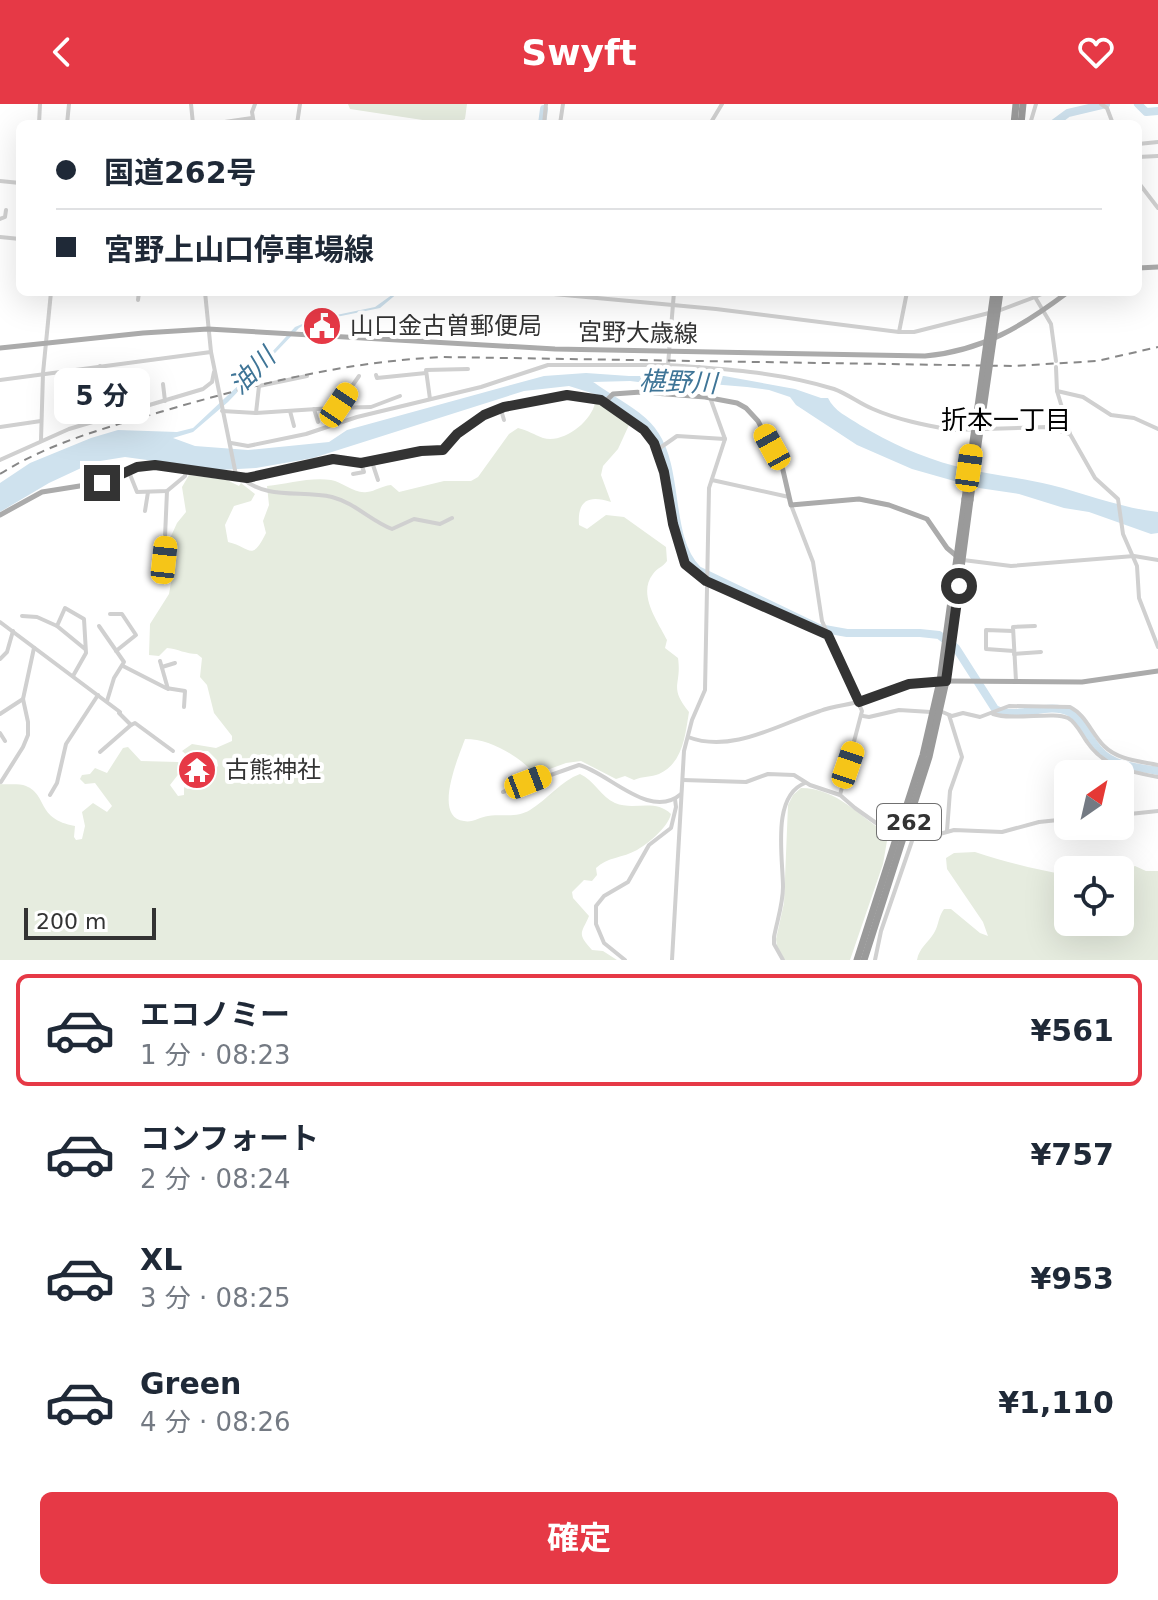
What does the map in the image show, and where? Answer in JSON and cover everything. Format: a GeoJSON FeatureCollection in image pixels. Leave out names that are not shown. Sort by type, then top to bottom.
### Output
{"type":"FeatureCollection","features":[{"type":"Feature","properties":{"kind":"highway","name":"262"},"geometry":{"type":"LineString","coordinates":[[860,960],[918,795],[943,681],[994,296]]}},
{"type":"Feature","properties":{"kind":"highway","name":"262"},"geometry":{"type":"LineString","coordinates":[[968,500],[999,296]]}},
{"type":"Feature","properties":{"kind":"main road","name":"宮野大歳線"},"geometry":{"type":"LineString","coordinates":[[0,348],[208,329],[512,347],[925,356],[949,354],[1001,337],[1063,296]]}},
{"type":"Feature","properties":{"kind":"main road"},"geometry":{"type":"LineString","coordinates":[[0,515],[42,492],[111,481],[137,467],[155,465],[238,477],[290,470],[333,459],[372,462],[421,451],[443,450],[457,434],[484,415],[526,402],[567,395],[608,400],[641,392],[708,397],[737,403],[752,414],[782,466],[791,505],[859,499],[889,505],[927,519],[947,548],[960,558]]}},
{"type":"Feature","properties":{"kind":"main road"},"geometry":{"type":"LineString","coordinates":[[943,681],[1082,682],[1158,671]]}},
{"type":"Feature","properties":{"kind":"street"},"geometry":{"type":"LineString","coordinates":[[1101,104],[1107,108],[1112,120]]}},
{"type":"Feature","properties":{"kind":"street"},"geometry":{"type":"LineString","coordinates":[[1142,187],[1158,208]]}},
{"type":"Feature","properties":{"kind":"street"},"geometry":{"type":"LineString","coordinates":[[1142,197],[1147,194]]}},
{"type":"Feature","properties":{"kind":"street"},"geometry":{"type":"LineString","coordinates":[[0,219],[5,217],[6,210]]}},
{"type":"Feature","properties":{"kind":"street"},"geometry":{"type":"LineString","coordinates":[[41,440],[43,373],[51,296]]}},
{"type":"Feature","properties":{"kind":"street"},"geometry":{"type":"LineString","coordinates":[[138,296],[138,300]]}},
{"type":"Feature","properties":{"kind":"street"},"geometry":{"type":"LineString","coordinates":[[205,296],[214,372],[238,477],[262,491],[332,497],[392,529],[414,519],[440,524],[452,518]]}},
{"type":"Feature","properties":{"kind":"street"},"geometry":{"type":"LineString","coordinates":[[581,296],[899,332],[914,332],[979,317],[1035,297],[1051,324],[1057,391],[1070,434],[1095,478],[1118,499],[1122,527],[1139,575],[1139,598],[1158,647]]}},
{"type":"Feature","properties":{"kind":"street"},"geometry":{"type":"LineString","coordinates":[[668,365],[673,296]]}},
{"type":"Feature","properties":{"kind":"street"},"geometry":{"type":"LineString","coordinates":[[899,332],[906,296]]}},
{"type":"Feature","properties":{"kind":"street"},"geometry":{"type":"LineString","coordinates":[[422,341],[424,323]]}},
{"type":"Feature","properties":{"kind":"street"},"geometry":{"type":"LineString","coordinates":[[0,380],[211,352]]}},
{"type":"Feature","properties":{"kind":"street"},"geometry":{"type":"LineString","coordinates":[[231,444],[248,446],[287,439],[402,405],[481,387],[548,365],[668,365],[735,369],[839,391],[882,413],[952,430],[1047,427],[1070,434]]}},
{"type":"Feature","properties":{"kind":"street"},"geometry":{"type":"LineString","coordinates":[[100,366],[108,416]]}},
{"type":"Feature","properties":{"kind":"street"},"geometry":{"type":"LineString","coordinates":[[672,960],[684,751],[692,720],[705,690],[709,495],[725,439],[700,368]]}},
{"type":"Feature","properties":{"kind":"street"},"geometry":{"type":"LineString","coordinates":[[377,378],[426,373],[426,370],[468,369]]}},
{"type":"Feature","properties":{"kind":"street"},"geometry":{"type":"LineString","coordinates":[[0,460],[41,440],[85,424],[203,389],[212,382],[214,372]]}},
{"type":"Feature","properties":{"kind":"street"},"geometry":{"type":"LineString","coordinates":[[426,373],[430,399]]}},
{"type":"Feature","properties":{"kind":"street"},"geometry":{"type":"LineString","coordinates":[[256,413],[259,386],[307,376]]}},
{"type":"Feature","properties":{"kind":"street"},"geometry":{"type":"LineString","coordinates":[[332,408],[339,405],[359,376]]}},
{"type":"Feature","properties":{"kind":"street"},"geometry":{"type":"LineString","coordinates":[[142,383],[145,406]]}},
{"type":"Feature","properties":{"kind":"street"},"geometry":{"type":"LineString","coordinates":[[163,384],[165,401]]}},
{"type":"Feature","properties":{"kind":"street"},"geometry":{"type":"LineString","coordinates":[[1057,391],[1083,397],[1111,415],[1134,418],[1158,429]]}},
{"type":"Feature","properties":{"kind":"street"},"geometry":{"type":"LineString","coordinates":[[222,410],[256,413],[371,407],[398,397],[402,405]]}},
{"type":"Feature","properties":{"kind":"street"},"geometry":{"type":"LineString","coordinates":[[82,399],[85,424]]}},
{"type":"Feature","properties":{"kind":"street"},"geometry":{"type":"LineString","coordinates":[[608,400],[644,430],[658,450],[682,560],[706,581],[828,634]]}},
{"type":"Feature","properties":{"kind":"street"},"geometry":{"type":"LineString","coordinates":[[314,409],[318,422]]}},
{"type":"Feature","properties":{"kind":"street"},"geometry":{"type":"LineString","coordinates":[[501,410],[504,420]]}},
{"type":"Feature","properties":{"kind":"street"},"geometry":{"type":"LineString","coordinates":[[290,411],[294,426]]}},
{"type":"Feature","properties":{"kind":"street"},"geometry":{"type":"LineString","coordinates":[[0,427],[41,421]]}},
{"type":"Feature","properties":{"kind":"street"},"geometry":{"type":"LineString","coordinates":[[658,450],[677,436],[725,439]]}},
{"type":"Feature","properties":{"kind":"street"},"geometry":{"type":"LineString","coordinates":[[372,462],[378,480]]}},
{"type":"Feature","properties":{"kind":"street"},"geometry":{"type":"LineString","coordinates":[[356,476],[364,472],[361,463]]}},
{"type":"Feature","properties":{"kind":"street"},"geometry":{"type":"LineString","coordinates":[[129,471],[137,492],[148,492],[167,491],[185,476],[186,469]]}},
{"type":"Feature","properties":{"kind":"street"},"geometry":{"type":"LineString","coordinates":[[712,480],[789,497]]}},
{"type":"Feature","properties":{"kind":"street"},"geometry":{"type":"LineString","coordinates":[[164,560],[167,491]]}},
{"type":"Feature","properties":{"kind":"street"},"geometry":{"type":"LineString","coordinates":[[145,511],[148,492]]}},
{"type":"Feature","properties":{"kind":"street"},"geometry":{"type":"LineString","coordinates":[[791,505],[813,562],[822,621],[863,716],[840,795]]}},
{"type":"Feature","properties":{"kind":"street"},"geometry":{"type":"LineString","coordinates":[[960,558],[1011,566],[1134,556],[1158,560]]}},
{"type":"Feature","properties":{"kind":"street"},"geometry":{"type":"LineString","coordinates":[[57,626],[65,608],[84,619],[86,653],[73,676]]}},
{"type":"Feature","properties":{"kind":"street"},"geometry":{"type":"LineString","coordinates":[[110,614],[122,614],[136,635],[116,651]]}},
{"type":"Feature","properties":{"kind":"street"},"geometry":{"type":"LineString","coordinates":[[22,616],[37,617],[57,626],[85,649]]}},
{"type":"Feature","properties":{"kind":"street"},"geometry":{"type":"LineString","coordinates":[[0,622],[173,751]]}},
{"type":"Feature","properties":{"kind":"street"},"geometry":{"type":"LineString","coordinates":[[99,626],[124,662],[114,678],[107,701]]}},
{"type":"Feature","properties":{"kind":"street"},"geometry":{"type":"LineString","coordinates":[[1017,683],[1013,627],[1035,626]]}},
{"type":"Feature","properties":{"kind":"street"},"geometry":{"type":"LineString","coordinates":[[1013,631],[986,630],[986,649],[1014,653],[1041,652]]}},
{"type":"Feature","properties":{"kind":"street"},"geometry":{"type":"LineString","coordinates":[[0,659],[7,652],[13,631]]}},
{"type":"Feature","properties":{"kind":"street"},"geometry":{"type":"LineString","coordinates":[[1,782],[28,735],[23,699],[34,648]]}},
{"type":"Feature","properties":{"kind":"street"},"geometry":{"type":"LineString","coordinates":[[168,689],[161,664],[175,663]]}},
{"type":"Feature","properties":{"kind":"street"},"geometry":{"type":"LineString","coordinates":[[123,666],[168,689],[185,691],[184,707]]}},
{"type":"Feature","properties":{"kind":"street"},"geometry":{"type":"LineString","coordinates":[[688,737],[737,741],[824,709],[859,702],[909,684],[943,681]]}},
{"type":"Feature","properties":{"kind":"street"},"geometry":{"type":"LineString","coordinates":[[50,795],[57,783],[66,744],[98,695]]}},
{"type":"Feature","properties":{"kind":"street"},"geometry":{"type":"LineString","coordinates":[[0,714],[23,699]]}},
{"type":"Feature","properties":{"kind":"street"},"geometry":{"type":"LineString","coordinates":[[863,716],[899,710],[949,715],[963,713],[980,717],[1009,706],[1070,707],[1114,754],[1158,765]]}},
{"type":"Feature","properties":{"kind":"street"},"geometry":{"type":"LineString","coordinates":[[992,713],[1009,718],[1065,716],[1074,722],[1094,751],[1108,764],[1158,777]]}},
{"type":"Feature","properties":{"kind":"street"},"geometry":{"type":"LineString","coordinates":[[947,831],[948,801],[962,757],[949,715]]}},
{"type":"Feature","properties":{"kind":"street"},"geometry":{"type":"LineString","coordinates":[[100,752],[134,723]]}},
{"type":"Feature","properties":{"kind":"street"},"geometry":{"type":"LineString","coordinates":[[0,733],[5,741]]}},
{"type":"Feature","properties":{"kind":"street"},"geometry":{"type":"LineString","coordinates":[[503,792],[579,765],[589,767],[636,797],[668,801],[681,794]]}},
{"type":"Feature","properties":{"kind":"street"},"geometry":{"type":"LineString","coordinates":[[682,780],[746,782],[768,774],[794,775],[806,783],[840,795],[893,835]]}},
{"type":"Feature","properties":{"kind":"street"},"geometry":{"type":"LineString","coordinates":[[783,960],[774,944],[783,889],[782,817],[787,798],[806,783]]}},
{"type":"Feature","properties":{"kind":"street"},"geometry":{"type":"LineString","coordinates":[[625,960],[604,943],[596,924],[596,906],[604,896],[628,882],[649,845],[671,828],[675,799]]}},
{"type":"Feature","properties":{"kind":"street"},"geometry":{"type":"LineString","coordinates":[[1134,814],[1158,811]]}},
{"type":"Feature","properties":{"kind":"street"},"geometry":{"type":"LineString","coordinates":[[875,960],[910,838],[947,831],[991,833],[1054,822]]}},
{"type":"Feature","properties":{"kind":"shaded area"},"geometry":{"type":"Polygon","coordinates":[[[348,104],[467,104],[463,120],[423,120],[350,109],[348,104]]]}},
{"type":"Feature","properties":{"kind":"shaded area"},"geometry":{"type":"Polygon","coordinates":[[[600,402],[629,425],[618,449],[603,466],[601,475],[611,502],[597,499],[586,501],[580,509],[579,525],[587,529],[606,515],[624,517],[666,547],[667,561],[653,574],[647,590],[651,608],[667,640],[665,648],[678,658],[677,691],[689,712],[682,748],[667,769],[634,780],[625,776],[616,779],[581,761],[536,774],[504,750],[485,742],[465,739],[450,785],[449,798],[455,817],[464,821],[520,814],[580,774],[615,803],[658,807],[671,814],[662,829],[647,843],[632,853],[600,864],[592,881],[584,880],[572,892],[573,898],[589,916],[582,933],[584,940],[592,950],[603,951],[617,960],[0,960],[0,784],[23,785],[33,790],[48,813],[63,823],[75,826],[74,837],[76,840],[82,839],[85,826],[82,812],[93,803],[107,812],[112,806],[95,783],[85,784],[80,779],[95,768],[107,773],[123,748],[128,747],[141,761],[178,762],[184,767],[170,785],[178,796],[184,795],[184,787],[188,789],[218,766],[217,760],[208,751],[195,751],[189,757],[182,751],[192,744],[216,748],[232,741],[232,736],[214,713],[207,685],[200,677],[202,658],[197,654],[167,648],[159,656],[149,655],[150,624],[169,594],[171,582],[167,545],[186,512],[182,487],[189,475],[227,480],[239,486],[241,483],[255,494],[251,501],[234,506],[225,525],[228,542],[250,551],[257,548],[266,533],[263,521],[269,505],[267,486],[323,479],[362,492],[391,485],[399,492],[444,481],[471,481],[478,477],[509,434],[518,428],[543,438],[559,438],[582,424],[595,403],[600,402]]]}},
{"type":"Feature","properties":{"kind":"shaded area"},"geometry":{"type":"Polygon","coordinates":[[[801,788],[814,789],[837,798],[888,835],[883,864],[850,960],[785,960],[777,947],[784,903],[788,805],[801,788]]]}},
{"type":"Feature","properties":{"kind":"shaded area"},"geometry":{"type":"Polygon","coordinates":[[[975,852],[1054,872],[1054,936],[1134,936],[1134,866],[1158,871],[1158,960],[917,960],[936,930],[944,909],[951,909],[988,936],[983,922],[947,869],[946,858],[954,853],[975,852]]]}},
{"type":"Feature","properties":{"kind":"water"},"geometry":{"type":"Polygon","coordinates":[[[394,296],[380,308],[307,323],[299,328],[228,402],[193,432],[173,438],[195,446],[248,450],[329,442],[347,430],[544,376],[586,373],[724,376],[828,398],[834,407],[871,432],[942,462],[1158,512],[1158,533],[1151,534],[1089,512],[1019,494],[979,488],[912,469],[857,445],[796,405],[790,397],[769,390],[675,381],[655,384],[593,382],[601,396],[569,386],[524,391],[313,458],[256,468],[220,470],[125,457],[94,462],[49,483],[0,512],[0,483],[30,463],[118,430],[177,432],[193,428],[295,327],[312,320],[375,307],[394,296]]]}},
{"type":"Feature","properties":{"kind":"waterway","name":"油川"},"geometry":{"type":"LineString","coordinates":[[1058,120],[1068,113],[1106,104]]}},
{"type":"Feature","properties":{"kind":"waterway","name":"油川"},"geometry":{"type":"LineString","coordinates":[[1138,104],[1146,112],[1158,111]]}},
{"type":"Feature","properties":{"kind":"waterway"},"geometry":{"type":"LineString","coordinates":[[543,120],[544,109]]}},
{"type":"Feature","properties":{"kind":"waterway"},"geometry":{"type":"LineString","coordinates":[[592,386],[635,414],[655,435],[668,468],[681,541],[698,570],[819,628],[847,633],[939,635],[956,648],[995,709],[1013,713],[1051,709],[1069,712],[1106,756],[1127,766],[1158,771]]}},
{"type":"Feature","properties":{"kind":"railway"},"geometry":{"type":"LineString","coordinates":[[0,474],[38,453],[78,437],[196,402],[300,376],[406,360],[443,357],[1013,366],[1097,361],[1158,347]]}},
{"type":"Feature","properties":{"kind":"place","name":"山口金古曽郵便局"},"geometry":{"type":"Point","coordinates":[322,326]}},
{"type":"Feature","properties":{"kind":"place","name":"古熊神社"},"geometry":{"type":"Point","coordinates":[197,770]}},
{"type":"Feature","properties":{"kind":"district","name":"折本一丁目"},"geometry":{"type":"Point","coordinates":[1006,420]}},
{"type":"Feature","properties":{"kind":"route"},"geometry":{"type":"LineString","coordinates":[[102,483],[137,467],[155,465],[247,478],[333,459],[361,463],[421,451],[443,450],[457,434],[484,415],[504,407],[567,395],[595,397],[644,430],[654,443],[661,459],[673,524],[685,564],[706,581],[828,635],[859,702],[909,684],[946,681],[959,586]]}},
{"type":"Feature","properties":{"kind":"water label","name":"椹野川"},"geometry":{"type":"Point","coordinates":[678,382]}}]}
